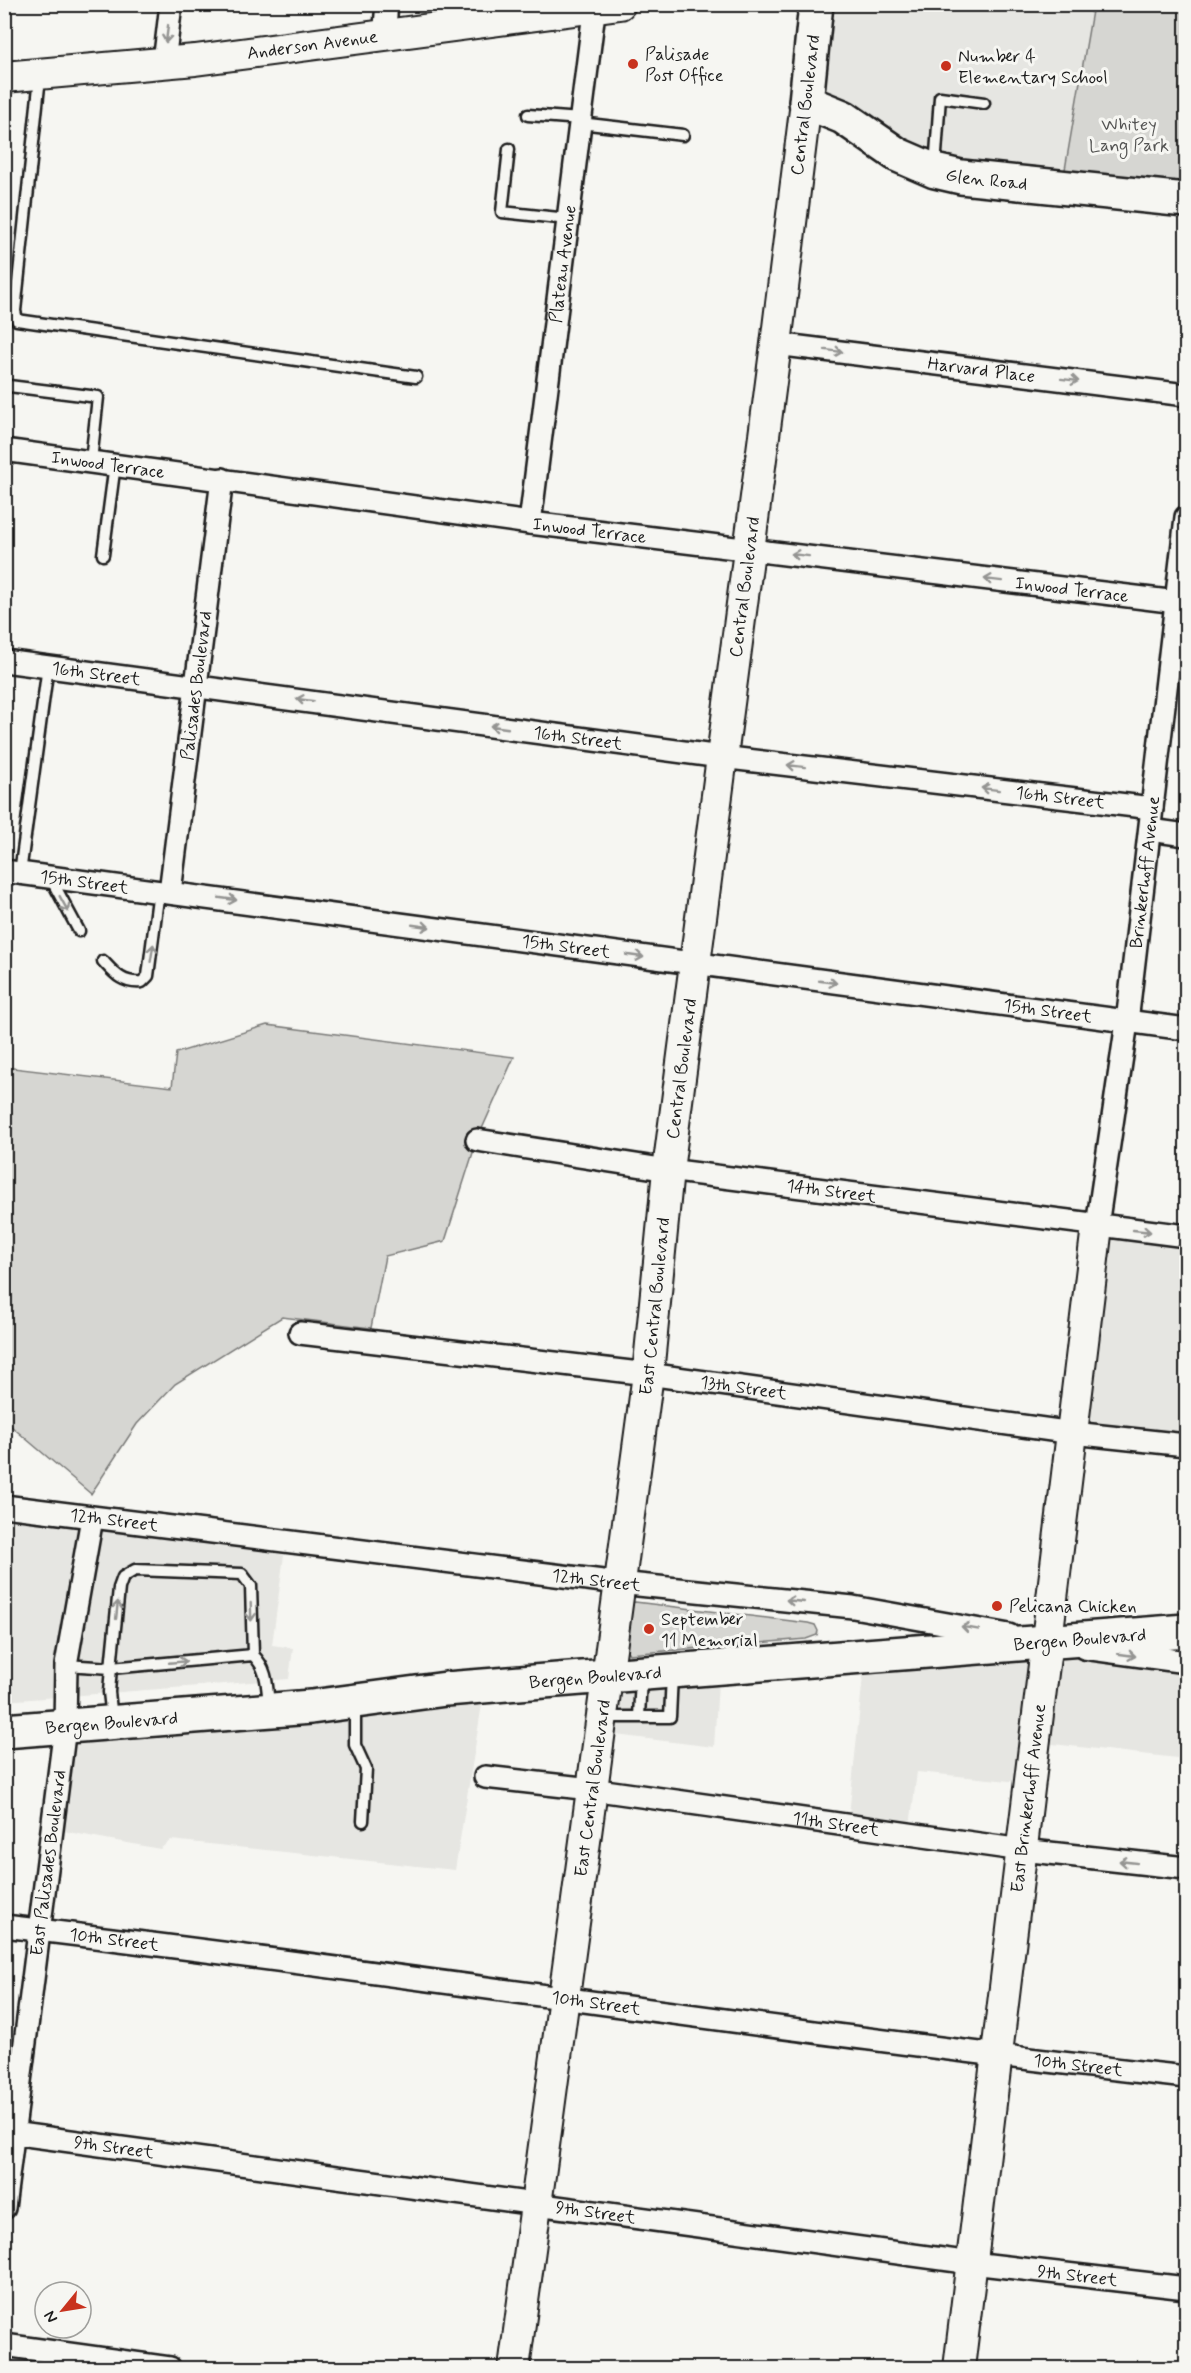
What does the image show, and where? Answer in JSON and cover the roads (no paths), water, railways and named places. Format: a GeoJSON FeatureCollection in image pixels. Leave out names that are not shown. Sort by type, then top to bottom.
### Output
{"type":"FeatureCollection","features":[{"type":"Feature","properties":{"kind":"main road","name":"Central Boulevard"},"geometry":{"type":"LineString","coordinates":[[668,1170],[776,344],[816,4]]}},
{"type":"Feature","properties":{"kind":"main road","name":"Anderson Avenue"},"geometry":{"type":"LineString","coordinates":[[4,77],[164,63],[384,37],[534,10],[603,6]]}},
{"type":"Feature","properties":{"kind":"main road","name":"Glen Road"},"geometry":{"type":"LineString","coordinates":[[806,102],[843,117],[898,155],[935,171],[961,177],[1186,200]]}},
{"type":"Feature","properties":{"kind":"main road","name":"East Central Boulevard"},"geometry":{"type":"LineString","coordinates":[[514,2368],[534,2205],[648,1374],[668,1170]]}},
{"type":"Feature","properties":{"kind":"main road","name":"East Brinkerhoff Avenue"},"geometry":{"type":"LineString","coordinates":[[959,2368],[1097,1226]]}},
{"type":"Feature","properties":{"kind":"main road","name":"Bergen Boulevard"},"geometry":{"type":"LineString","coordinates":[[4,1731],[269,1711],[446,1689],[1186,1631]]}},
{"type":"Feature","properties":{"kind":"street"},"geometry":{"type":"LineString","coordinates":[[164,63],[171,4]]}},
{"type":"Feature","properties":{"kind":"street"},"geometry":{"type":"LineString","coordinates":[[384,37],[387,4]]}},
{"type":"Feature","properties":{"kind":"street","name":"Plateau Avenue"},"geometry":{"type":"LineString","coordinates":[[530,523],[581,121],[603,6]]}},
{"type":"Feature","properties":{"kind":"street","name":"Harvard Place"},"geometry":{"type":"LineString","coordinates":[[776,344],[1186,395]]}},
{"type":"Feature","properties":{"kind":"street","name":"Inwood Terrace"},"geometry":{"type":"LineString","coordinates":[[5,450],[530,523],[1180,596]]}},
{"type":"Feature","properties":{"kind":"street","name":"Palisades Boulevard"},"geometry":{"type":"LineString","coordinates":[[164,891],[196,685],[222,479]]}},
{"type":"Feature","properties":{"kind":"street","name":"Brinkerhoff Avenue"},"geometry":{"type":"LineString","coordinates":[[1097,1226],[1127,1022],[1180,596],[1186,517]]}},
{"type":"Feature","properties":{"kind":"street","name":"16th Street"},"geometry":{"type":"LineString","coordinates":[[4,661],[721,757],[1152,808]]}},
{"type":"Feature","properties":{"kind":"street"},"geometry":{"type":"LineString","coordinates":[[1150,830],[1186,835]]}},
{"type":"Feature","properties":{"kind":"street","name":"15th Street"},"geometry":{"type":"LineString","coordinates":[[12,872],[1186,1029]]}},
{"type":"Feature","properties":{"kind":"street","name":"14th Street"},"geometry":{"type":"LineString","coordinates":[[477,1140],[668,1170],[1186,1236]]}},
{"type":"Feature","properties":{"kind":"street","name":"13th Street"},"geometry":{"type":"LineString","coordinates":[[300,1333],[648,1374],[1073,1433],[1186,1445]]}},
{"type":"Feature","properties":{"kind":"street","name":"12th Street"},"geometry":{"type":"LineString","coordinates":[[4,1506],[619,1583],[853,1607],[1124,1655],[1186,1662]]}},
{"type":"Feature","properties":{"kind":"street","name":"East Palisades Boulevard"},"geometry":{"type":"LineString","coordinates":[[4,2208],[9,2132],[40,1930],[65,1727],[66,1665],[92,1518]]}},
{"type":"Feature","properties":{"kind":"street","name":"11th Street"},"geometry":{"type":"LineString","coordinates":[[485,1777],[591,1789],[1022,1850],[1186,1868]]}},
{"type":"Feature","properties":{"kind":"street","name":"10th Street"},"geometry":{"type":"LineString","coordinates":[[4,1926],[564,1997],[996,2056],[1186,2077]]}},
{"type":"Feature","properties":{"kind":"street","name":"9th Street"},"geometry":{"type":"LineString","coordinates":[[9,2132],[972,2264],[1186,2288]]}},
{"type":"Feature","properties":{"kind":"street"},"geometry":{"type":"LineString","coordinates":[[4,2345],[170,2368]]}},
{"type":"Feature","properties":{"kind":"lane"},"geometry":{"type":"LineString","coordinates":[[40,74],[15,310],[17,320],[416,377]]}},
{"type":"Feature","properties":{"kind":"lane"},"geometry":{"type":"LineString","coordinates":[[935,171],[940,97],[984,103]]}},
{"type":"Feature","properties":{"kind":"lane"},"geometry":{"type":"LineString","coordinates":[[528,115],[683,135]]}},
{"type":"Feature","properties":{"kind":"lane"},"geometry":{"type":"LineString","coordinates":[[509,149],[502,212],[568,219]]}},
{"type":"Feature","properties":{"kind":"lane"},"geometry":{"type":"LineString","coordinates":[[9,386],[98,397],[91,461]]}},
{"type":"Feature","properties":{"kind":"lane"},"geometry":{"type":"LineString","coordinates":[[104,555],[115,465]]}},
{"type":"Feature","properties":{"kind":"lane"},"geometry":{"type":"LineString","coordinates":[[12,872],[48,666]]}},
{"type":"Feature","properties":{"kind":"lane"},"geometry":{"type":"LineString","coordinates":[[50,877],[80,931]]}},
{"type":"Feature","properties":{"kind":"lane"},"geometry":{"type":"LineString","coordinates":[[103,961],[130,984],[142,982],[148,975],[164,891]]}},
{"type":"Feature","properties":{"kind":"lane"},"geometry":{"type":"LineString","coordinates":[[112,1722],[109,1692],[119,1588],[123,1577],[135,1570],[242,1574],[250,1586],[253,1655],[265,1671],[269,1711]]}},
{"type":"Feature","properties":{"kind":"lane"},"geometry":{"type":"LineString","coordinates":[[66,1665],[111,1668],[253,1655]]}},
{"type":"Feature","properties":{"kind":"lane"},"geometry":{"type":"LineString","coordinates":[[639,1717],[657,1672]]}},
{"type":"Feature","properties":{"kind":"lane"},"geometry":{"type":"LineString","coordinates":[[601,1717],[670,1717],[657,1672]]}},
{"type":"Feature","properties":{"kind":"lane"},"geometry":{"type":"LineString","coordinates":[[355,1701],[355,1745],[366,1769],[363,1821]]}},
{"type":"Feature","properties":{"kind":"place","name":"Palisade Post Office"},"geometry":{"type":"Point","coordinates":[633,64]}},
{"type":"Feature","properties":{"kind":"place","name":"Number 4 Elementary School"},"geometry":{"type":"Point","coordinates":[946,66]}},
{"type":"Feature","properties":{"kind":"place","name":"Pelicana Chicken"},"geometry":{"type":"Point","coordinates":[997,1606]}},
{"type":"Feature","properties":{"kind":"place","name":"September 11 Memorial"},"geometry":{"type":"Point","coordinates":[649,1629]}},
{"type":"Feature","properties":{"kind":"park label","name":"Whitey Lang Park"},"geometry":{"type":"Point","coordinates":[1129,134]}}]}
